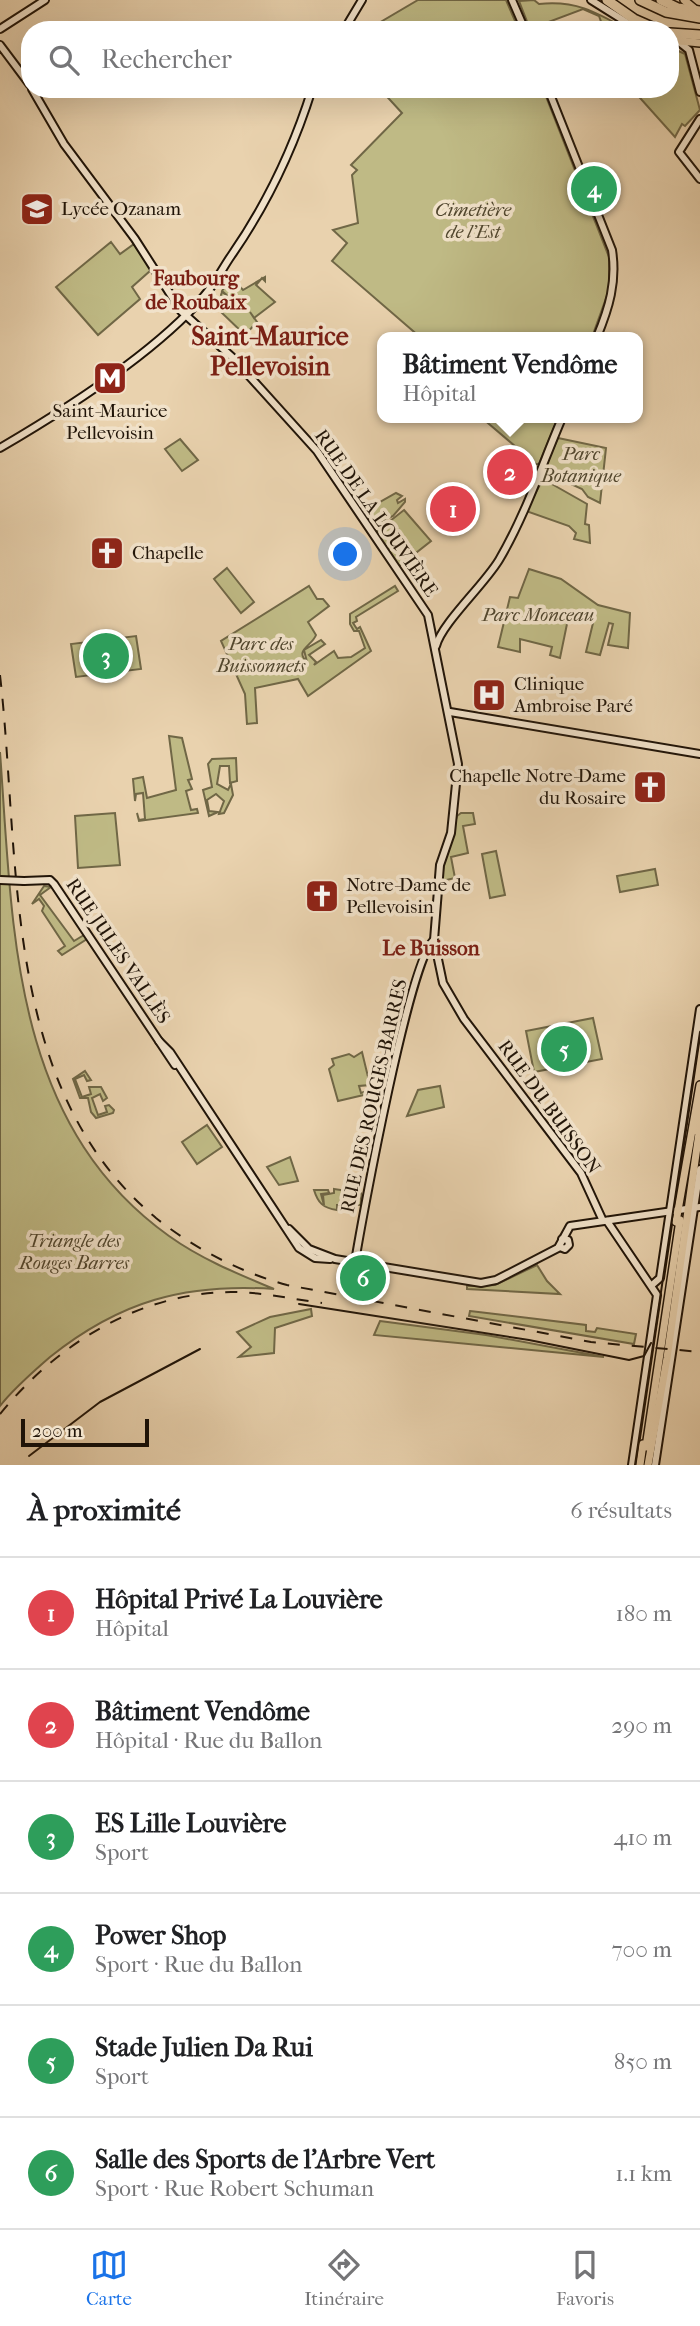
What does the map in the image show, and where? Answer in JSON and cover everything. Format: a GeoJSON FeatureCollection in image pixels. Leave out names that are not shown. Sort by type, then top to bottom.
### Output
{"type":"FeatureCollection","features":[{"type":"Feature","properties":{"kind":"highway"},"geometry":{"type":"LineString","coordinates":[[599,0],[628,21]]}},
{"type":"Feature","properties":{"kind":"highway"},"geometry":{"type":"LineString","coordinates":[[607,0],[639,21]]}},
{"type":"Feature","properties":{"kind":"highway"},"geometry":{"type":"LineString","coordinates":[[640,0],[673,14],[695,18]]}},
{"type":"Feature","properties":{"kind":"highway"},"geometry":{"type":"LineString","coordinates":[[646,0],[673,14]]}},
{"type":"Feature","properties":{"kind":"highway"},"geometry":{"type":"LineString","coordinates":[[661,0],[678,8],[700,11]]}},
{"type":"Feature","properties":{"kind":"highway"},"geometry":{"type":"LineString","coordinates":[[679,35],[698,38]]}},
{"type":"Feature","properties":{"kind":"main road"},"geometry":{"type":"LineString","coordinates":[[684,0],[700,11]]}},
{"type":"Feature","properties":{"kind":"main road"},"geometry":{"type":"LineString","coordinates":[[679,40],[698,38]]}},
{"type":"Feature","properties":{"kind":"main road"},"geometry":{"type":"LineString","coordinates":[[700,1084],[684,1201],[700,1108]]}},
{"type":"Feature","properties":{"kind":"main road"},"geometry":{"type":"LineString","coordinates":[[644,1465],[700,1084]]}},
{"type":"Feature","properties":{"kind":"main road"},"geometry":{"type":"LineString","coordinates":[[644,1465],[649,1453],[694,1208],[700,1126]]}},
{"type":"Feature","properties":{"kind":"main road"},"geometry":{"type":"LineString","coordinates":[[649,1453],[680,1217]]}},
{"type":"Feature","properties":{"kind":"street"},"geometry":{"type":"LineString","coordinates":[[0,29],[45,0]]}},
{"type":"Feature","properties":{"kind":"street"},"geometry":{"type":"LineString","coordinates":[[349,21],[362,0]]}},
{"type":"Feature","properties":{"kind":"street"},"geometry":{"type":"LineString","coordinates":[[513,0],[522,21]]}},
{"type":"Feature","properties":{"kind":"street"},"geometry":{"type":"LineString","coordinates":[[591,0],[626,21]]}},
{"type":"Feature","properties":{"kind":"street"},"geometry":{"type":"LineString","coordinates":[[679,44],[689,50],[700,92]]}},
{"type":"Feature","properties":{"kind":"street","name":"RUE DE LA LOUVIÈRE"},"geometry":{"type":"LineString","coordinates":[[0,45],[21,73]]}},
{"type":"Feature","properties":{"kind":"street","name":"RUE DE LA LOUVIÈRE"},"geometry":{"type":"LineString","coordinates":[[37,98],[64,144],[123,222],[185,314],[239,364],[327,464],[428,615],[436,648]]}},
{"type":"Feature","properties":{"kind":"street"},"geometry":{"type":"LineString","coordinates":[[0,448],[64,410],[164,333],[214,282],[255,219],[281,172],[309,98]]}},
{"type":"Feature","properties":{"kind":"street"},"geometry":{"type":"LineString","coordinates":[[552,98],[612,250],[615,271],[612,294],[599,332]]}},
{"type":"Feature","properties":{"kind":"street"},"geometry":{"type":"LineString","coordinates":[[700,119],[679,152],[700,179]]}},
{"type":"Feature","properties":{"kind":"street"},"geometry":{"type":"LineString","coordinates":[[436,648],[448,624],[477,592],[499,559],[560,423]]}},
{"type":"Feature","properties":{"kind":"street","name":"RUE DU BUISSON"},"geometry":{"type":"LineString","coordinates":[[436,648],[450,712],[458,768],[451,833],[440,865],[433,940],[443,983],[451,999],[581,1173],[605,1221],[652,1285],[657,1298],[632,1465]]}},
{"type":"Feature","properties":{"kind":"street"},"geometry":{"type":"LineString","coordinates":[[450,712],[700,754]]}},
{"type":"Feature","properties":{"kind":"street","name":"RUE JULES VALLÈS"},"geometry":{"type":"LineString","coordinates":[[0,880],[50,880],[159,1041],[169,1060],[178,1068],[289,1229],[312,1251],[335,1259],[481,1283],[496,1280],[564,1242],[569,1230],[577,1225],[605,1221]]}},
{"type":"Feature","properties":{"kind":"street","name":"RUE DES ROUGES-BARRES"},"geometry":{"type":"LineString","coordinates":[[355,1262],[376,1146],[411,1000],[421,961],[433,940]]}},
{"type":"Feature","properties":{"kind":"street"},"geometry":{"type":"LineString","coordinates":[[652,1285],[660,1278],[700,1009]]}},
{"type":"Feature","properties":{"kind":"street"},"geometry":{"type":"LineString","coordinates":[[655,1465],[700,1169]]}},
{"type":"Feature","properties":{"kind":"street"},"geometry":{"type":"LineString","coordinates":[[605,1221],[668,1214],[680,1217],[694,1208]]}},
{"type":"Feature","properties":{"kind":"green space"},"geometry":{"type":"Polygon","coordinates":[[[418,0],[506,0],[515,21],[382,21],[418,0]]]}},
{"type":"Feature","properties":{"kind":"green space"},"geometry":{"type":"Polygon","coordinates":[[[534,0],[539,4],[575,6],[585,9],[612,21],[601,21],[599,16],[583,9],[551,21],[527,21],[519,1],[534,0]]]}},
{"type":"Feature","properties":{"kind":"green space"},"geometry":{"type":"Polygon","coordinates":[[[679,51],[685,54],[700,110],[685,126],[682,124],[675,137],[640,98],[679,98],[679,51]]]}},
{"type":"Feature","properties":{"kind":"green space","name":"Cimetière de l'Est"},"geometry":{"type":"Polygon","coordinates":[[[388,98],[547,98],[609,257],[609,290],[594,332],[414,332],[332,261],[347,243],[333,230],[358,223],[352,175],[357,170],[351,165],[402,113],[388,98]]]}},
{"type":"Feature","properties":{"kind":"green space"},"geometry":{"type":"Polygon","coordinates":[[[111,242],[120,254],[134,244],[151,270],[132,287],[140,299],[98,335],[56,287],[111,242]]]}},
{"type":"Feature","properties":{"kind":"green space"},"geometry":{"type":"Polygon","coordinates":[[[231,277],[243,290],[261,280],[256,285],[275,302],[254,318],[257,322],[245,335],[222,313],[230,304],[221,295],[222,292],[228,296],[222,291],[231,277]]]}},
{"type":"Feature","properties":{"kind":"green space"},"geometry":{"type":"Polygon","coordinates":[[[488,423],[556,423],[539,464],[488,423]]]}},
{"type":"Feature","properties":{"kind":"green space","name":"Parc Botanique"},"geometry":{"type":"Polygon","coordinates":[[[558,438],[606,448],[600,503],[588,497],[582,489],[547,473],[545,467],[558,438]]]}},
{"type":"Feature","properties":{"kind":"green space"},"geometry":{"type":"Polygon","coordinates":[[[180,439],[198,460],[182,471],[165,449],[180,439]]]}},
{"type":"Feature","properties":{"kind":"green space"},"geometry":{"type":"Polygon","coordinates":[[[543,479],[587,504],[585,524],[589,525],[590,543],[574,539],[576,533],[569,526],[526,511],[543,479]]]}},
{"type":"Feature","properties":{"kind":"green space"},"geometry":{"type":"Polygon","coordinates":[[[396,493],[402,496],[397,500],[398,503],[405,499],[405,502],[393,516],[373,526],[364,511],[396,493]]]}},
{"type":"Feature","properties":{"kind":"green space"},"geometry":{"type":"Polygon","coordinates":[[[404,510],[431,541],[398,567],[376,532],[404,510]]]}},
{"type":"Feature","properties":{"kind":"green space"},"geometry":{"type":"Polygon","coordinates":[[[227,568],[254,602],[241,613],[214,579],[227,568]]]}},
{"type":"Feature","properties":{"kind":"green space","name":"Parc Monceau"},"geometry":{"type":"Polygon","coordinates":[[[529,569],[561,579],[598,605],[630,613],[628,648],[608,645],[613,624],[609,623],[600,655],[586,652],[593,623],[569,617],[570,612],[566,611],[564,618],[568,619],[560,658],[550,655],[552,647],[520,639],[520,652],[498,647],[510,597],[518,598],[529,569]]]}},
{"type":"Feature","properties":{"kind":"green space","name":"Parc des Buissonnets"},"geometry":{"type":"Polygon","coordinates":[[[309,586],[317,599],[323,599],[329,606],[308,622],[316,635],[303,651],[303,658],[307,662],[304,650],[321,640],[325,644],[309,655],[316,662],[314,665],[334,651],[338,658],[351,657],[365,648],[359,631],[354,631],[350,624],[350,614],[395,586],[398,591],[356,617],[357,621],[353,623],[357,629],[360,627],[371,651],[308,696],[298,679],[255,688],[257,723],[247,724],[245,694],[221,641],[309,586]]]}},
{"type":"Feature","properties":{"kind":"green space"},"geometry":{"type":"Polygon","coordinates":[[[136,636],[141,669],[76,677],[71,644],[136,636]]]}},
{"type":"Feature","properties":{"kind":"green space"},"geometry":{"type":"Polygon","coordinates":[[[169,736],[182,738],[192,779],[188,780],[192,789],[186,791],[191,810],[197,809],[198,813],[139,821],[137,813],[139,820],[145,819],[143,793],[136,794],[135,801],[133,779],[143,777],[147,798],[176,790],[169,736]]]}},
{"type":"Feature","properties":{"kind":"green space","name":"Triangle des Rouges Barres"},"geometry":{"type":"Polygon","coordinates":[[[0,752],[17,952],[30,1017],[49,1079],[77,1137],[117,1190],[169,1236],[207,1259],[274,1289],[211,1289],[182,1293],[128,1309],[76,1338],[50,1357],[0,1406],[0,752]]]}},
{"type":"Feature","properties":{"kind":"green space"},"geometry":{"type":"Polygon","coordinates":[[[236,758],[237,781],[230,783],[229,766],[220,766],[217,784],[228,790],[231,784],[233,795],[224,813],[219,814],[224,801],[216,794],[207,800],[209,811],[218,812],[209,816],[203,790],[212,787],[208,764],[212,759],[236,758]]]}},
{"type":"Feature","properties":{"kind":"green space"},"geometry":{"type":"Polygon","coordinates":[[[115,813],[120,865],[78,868],[75,816],[115,813]]]}},
{"type":"Feature","properties":{"kind":"green space"},"geometry":{"type":"Polygon","coordinates":[[[461,813],[473,813],[475,824],[463,826],[468,853],[451,857],[455,878],[442,881],[444,860],[457,816],[461,813]]]}},
{"type":"Feature","properties":{"kind":"green space"},"geometry":{"type":"Polygon","coordinates":[[[496,851],[505,895],[490,898],[482,854],[496,851]]]}},
{"type":"Feature","properties":{"kind":"green space"},"geometry":{"type":"Polygon","coordinates":[[[655,869],[658,885],[620,892],[617,876],[655,869]]]}},
{"type":"Feature","properties":{"kind":"green space"},"geometry":{"type":"Polygon","coordinates":[[[44,886],[51,887],[40,895],[74,941],[84,935],[87,939],[62,955],[58,951],[65,946],[42,911],[44,906],[39,899],[32,904],[44,886]]]}},
{"type":"Feature","properties":{"kind":"green space"},"geometry":{"type":"Polygon","coordinates":[[[593,1018],[602,1059],[534,1072],[526,1031],[593,1018]]]}},
{"type":"Feature","properties":{"kind":"green space"},"geometry":{"type":"Polygon","coordinates":[[[362,1052],[370,1085],[359,1086],[361,1093],[367,1091],[368,1094],[338,1101],[329,1069],[334,1065],[332,1059],[349,1054],[354,1057],[362,1052]]]}},
{"type":"Feature","properties":{"kind":"green space"},"geometry":{"type":"Polygon","coordinates":[[[85,1071],[91,1080],[87,1081],[84,1075],[75,1079],[82,1097],[91,1094],[89,1087],[101,1087],[107,1098],[103,1101],[100,1094],[92,1098],[98,1115],[107,1112],[105,1106],[109,1105],[114,1110],[113,1113],[96,1118],[91,1112],[88,1098],[80,1098],[73,1079],[85,1071]]]}},
{"type":"Feature","properties":{"kind":"green space"},"geometry":{"type":"Polygon","coordinates":[[[440,1086],[444,1107],[407,1116],[418,1090],[440,1086]]]}},
{"type":"Feature","properties":{"kind":"green space"},"geometry":{"type":"Polygon","coordinates":[[[207,1125],[222,1147],[197,1164],[182,1142],[207,1125]]]}},
{"type":"Feature","properties":{"kind":"green space"},"geometry":{"type":"Polygon","coordinates":[[[290,1157],[298,1181],[279,1185],[267,1167],[290,1157]]]}},
{"type":"Feature","properties":{"kind":"green space"},"geometry":{"type":"Polygon","coordinates":[[[334,1189],[361,1193],[361,1205],[337,1205],[337,1210],[328,1208],[319,1202],[314,1190],[328,1190],[329,1193],[321,1194],[324,1205],[323,1195],[334,1193],[334,1189]]]}},
{"type":"Feature","properties":{"kind":"green space"},"geometry":{"type":"Polygon","coordinates":[[[537,1265],[547,1281],[560,1294],[467,1289],[467,1286],[495,1285],[537,1265]]]}},
{"type":"Feature","properties":{"kind":"green space"},"geometry":{"type":"Polygon","coordinates":[[[311,1309],[312,1316],[275,1328],[274,1353],[239,1357],[251,1347],[237,1332],[270,1317],[311,1309]]]}},
{"type":"Feature","properties":{"kind":"green space"},"geometry":{"type":"Polygon","coordinates":[[[470,1311],[586,1325],[586,1331],[595,1332],[597,1328],[636,1334],[634,1344],[469,1316],[470,1311]]]}},
{"type":"Feature","properties":{"kind":"green space"},"geometry":{"type":"Polygon","coordinates":[[[380,1321],[486,1335],[604,1357],[374,1335],[380,1321]]]}},
{"type":"Feature","properties":{"kind":"tunnel"},"geometry":{"type":"LineString","coordinates":[[684,1215],[686,1201]]}},
{"type":"Feature","properties":{"kind":"tram line"},"geometry":{"type":"LineString","coordinates":[[635,1465],[700,1032]]}},
{"type":"Feature","properties":{"kind":"tram line"},"geometry":{"type":"LineString","coordinates":[[299,1304],[529,1340],[629,1360],[644,1356],[651,1343]]}},
{"type":"Feature","properties":{"kind":"tram line"},"geometry":{"type":"LineString","coordinates":[[29,1456],[100,1402],[200,1349]]}},
{"type":"Feature","properties":{"kind":"railway"},"geometry":{"type":"LineString","coordinates":[[0,675],[17,894],[27,967],[44,1038],[69,1105],[105,1165],[156,1218],[218,1258],[287,1285],[591,1342],[700,1352]]}},
{"type":"Feature","properties":{"kind":"railway"},"geometry":{"type":"LineString","coordinates":[[0,1414],[47,1366],[74,1345],[102,1327],[164,1302],[231,1292],[322,1303]]}},
{"type":"Feature","properties":{"kind":"place","name":"Power Shop"},"geometry":{"type":"Point","coordinates":[594,189]}},
{"type":"Feature","properties":{"kind":"place","name":"Lycée Ozanam"},"geometry":{"type":"Point","coordinates":[37,209]}},
{"type":"Feature","properties":{"kind":"place","name":"Saint-Maurice Pellevoisin"},"geometry":{"type":"Point","coordinates":[110,378]}},
{"type":"Feature","properties":{"kind":"place","name":"Bâtiment Vendôme"},"geometry":{"type":"Point","coordinates":[510,472]}},
{"type":"Feature","properties":{"kind":"place","name":"Hôpital Privé La Louvière"},"geometry":{"type":"Point","coordinates":[453,509]}},
{"type":"Feature","properties":{"kind":"place","name":"Chapelle"},"geometry":{"type":"Point","coordinates":[107,553]}},
{"type":"Feature","properties":{"kind":"place","name":"ES Lille Louvière"},"geometry":{"type":"Point","coordinates":[106,656]}},
{"type":"Feature","properties":{"kind":"place","name":"Clinique Ambroise Paré"},"geometry":{"type":"Point","coordinates":[489,695]}},
{"type":"Feature","properties":{"kind":"place","name":"Chapelle Notre-Dame du Rosaire"},"geometry":{"type":"Point","coordinates":[650,787]}},
{"type":"Feature","properties":{"kind":"place","name":"Notre-Dame de Pellevoisin"},"geometry":{"type":"Point","coordinates":[322,896]}},
{"type":"Feature","properties":{"kind":"place","name":"Stade Julien Da Rui"},"geometry":{"type":"Point","coordinates":[564,1049]}},
{"type":"Feature","properties":{"kind":"place","name":"Salle des Sports de l'Arbre Vert"},"geometry":{"type":"Point","coordinates":[363,1278]}},
{"type":"Feature","properties":{"kind":"district","name":"Faubourg de Roubaix"},"geometry":{"type":"Point","coordinates":[196,290]}},
{"type":"Feature","properties":{"kind":"district","name":"Saint-Maurice Pellevoisin"},"geometry":{"type":"Point","coordinates":[270,351]}},
{"type":"Feature","properties":{"kind":"district","name":"Le Buisson"},"geometry":{"type":"Point","coordinates":[431,948]}}]}
